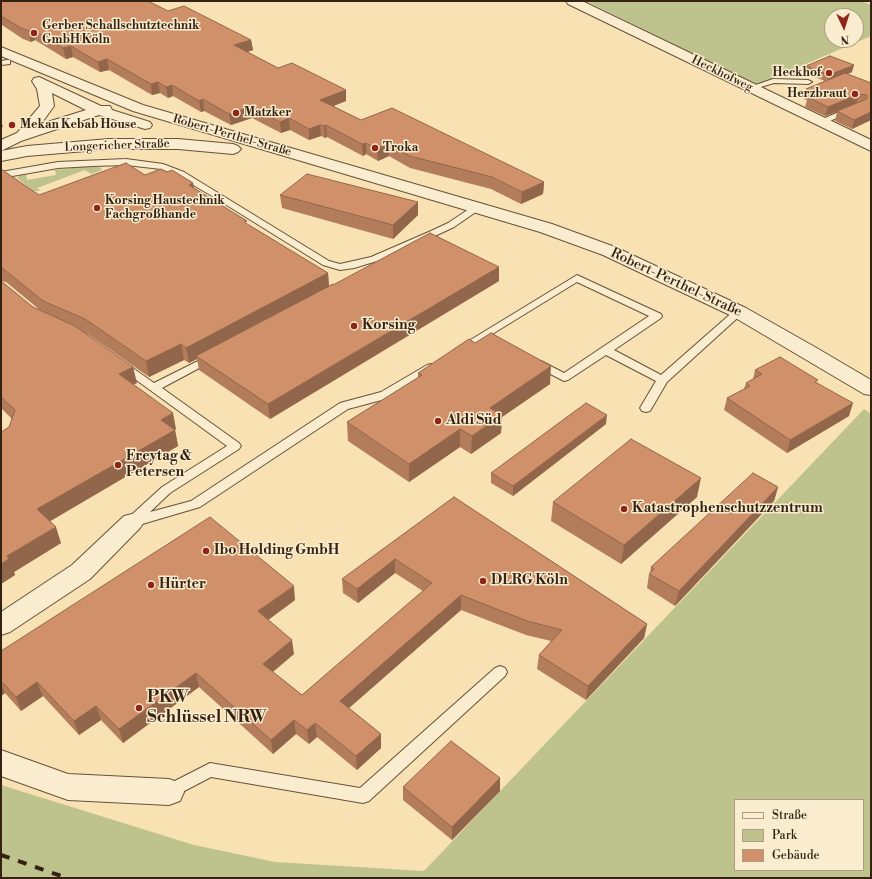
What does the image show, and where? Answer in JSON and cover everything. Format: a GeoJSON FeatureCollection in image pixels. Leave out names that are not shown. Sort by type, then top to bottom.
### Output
{"type":"FeatureCollection","features":[{"type":"Feature","properties":{"kind":"street","name":"Heckhofweg"},"geometry":{"type":"LineString","coordinates":[[572,1],[871,146]]}},
{"type":"Feature","properties":{"kind":"street","name":"Robert-Perthel-Straße"},"geometry":{"type":"LineString","coordinates":[[2,59],[39,81],[98,110],[164,131],[233,149],[473,206]]}},
{"type":"Feature","properties":{"kind":"street","name":"Robert-Perthel-Straße"},"geometry":{"type":"LineString","coordinates":[[2,59],[97,91],[138,108],[546,228],[609,251],[739,312],[871,389]]}},
{"type":"Feature","properties":{"kind":"street","name":"Longericher Straße"},"geometry":{"type":"LineString","coordinates":[[1,146],[24,134],[47,106],[44,89],[39,81]]}},
{"type":"Feature","properties":{"kind":"street"},"geometry":{"type":"LineString","coordinates":[[97,91],[102,99],[98,110]]}},
{"type":"Feature","properties":{"kind":"street","name":"Longericher Straße"},"geometry":{"type":"LineString","coordinates":[[16,138],[98,110],[116,107],[138,108]]}},
{"type":"Feature","properties":{"kind":"street","name":"Longericher Straße"},"geometry":{"type":"LineString","coordinates":[[1,146],[27,140],[86,120],[97,114],[98,110]]}},
{"type":"Feature","properties":{"kind":"street","name":"Longericher Straße"},"geometry":{"type":"LineString","coordinates":[[1,156],[27,151],[109,144],[178,144],[233,149]]}},
{"type":"Feature","properties":{"kind":"street"},"geometry":{"type":"LineString","coordinates":[[1,625],[81,572],[132,522]]}},
{"type":"Feature","properties":{"kind":"street"},"geometry":{"type":"LineString","coordinates":[[1,763],[68,787],[169,792]]}},
{"type":"Feature","properties":{"kind":"lane"},"geometry":{"type":"LineString","coordinates":[[751,88],[773,81],[808,82]]}},
{"type":"Feature","properties":{"kind":"lane"},"geometry":{"type":"LineString","coordinates":[[820,122],[860,107]]}},
{"type":"Feature","properties":{"kind":"lane"},"geometry":{"type":"LineString","coordinates":[[5,174],[58,165],[118,162],[163,167],[181,174],[326,263],[340,267],[354,265],[434,233],[451,225],[473,206]]}},
{"type":"Feature","properties":{"kind":"lane"},"geometry":{"type":"LineString","coordinates":[[108,171],[118,162]]}},
{"type":"Feature","properties":{"kind":"lane"},"geometry":{"type":"LineString","coordinates":[[5,174],[17,182]]}},
{"type":"Feature","properties":{"kind":"lane"},"geometry":{"type":"LineString","coordinates":[[349,278],[354,265]]}},
{"type":"Feature","properties":{"kind":"lane"},"geometry":{"type":"LineString","coordinates":[[452,354],[577,278],[657,316],[564,378],[530,359]]}},
{"type":"Feature","properties":{"kind":"lane"},"geometry":{"type":"LineString","coordinates":[[646,408],[662,380],[739,312]]}},
{"type":"Feature","properties":{"kind":"lane"},"geometry":{"type":"LineString","coordinates":[[486,334],[498,341]]}},
{"type":"Feature","properties":{"kind":"lane"},"geometry":{"type":"LineString","coordinates":[[606,350],[662,380]]}},
{"type":"Feature","properties":{"kind":"lane"},"geometry":{"type":"LineString","coordinates":[[154,388],[222,351]]}},
{"type":"Feature","properties":{"kind":"lane"},"geometry":{"type":"LineString","coordinates":[[116,361],[235,446],[166,490],[132,522]]}},
{"type":"Feature","properties":{"kind":"lane"},"geometry":{"type":"LineString","coordinates":[[132,522],[195,504],[344,406],[385,395],[439,362]]}},
{"type":"Feature","properties":{"kind":"lane"},"geometry":{"type":"LineString","coordinates":[[169,792],[210,770],[363,796],[500,672]]}},
{"type":"Feature","properties":{"kind":"green space"},"geometry":{"type":"Polygon","coordinates":[[[586,1],[861,1],[871,5],[871,36],[864,39],[864,8],[824,8],[824,48],[843,48],[757,85],[586,1]]]}},
{"type":"Feature","properties":{"kind":"green space"},"geometry":{"type":"Polygon","coordinates":[[[92,166],[102,168],[100,171],[91,174],[85,170],[37,188],[40,190],[38,191],[34,191],[17,178],[26,174],[27,180],[56,175],[55,170],[92,166]]]}},
{"type":"Feature","properties":{"kind":"green space"},"geometry":{"type":"Polygon","coordinates":[[[864,409],[871,414],[871,878],[1,878],[1,785],[194,845],[275,862],[424,871],[864,409]]]}},
{"type":"Feature","properties":{"kind":"building"},"geometry":{"type":"Polygon","coordinates":[[[1,1],[148,1],[168,11],[184,6],[251,40],[234,45],[278,68],[292,63],[346,90],[320,100],[361,120],[392,108],[544,182],[522,192],[492,177],[410,156],[388,144],[377,149],[366,143],[362,144],[326,125],[320,125],[309,129],[289,118],[280,122],[251,107],[229,114],[203,99],[199,101],[172,85],[166,87],[158,82],[151,84],[107,59],[98,62],[71,46],[63,48],[33,30],[29,31],[21,28],[1,16],[1,1]]]}},
{"type":"Feature","properties":{"kind":"building"},"geometry":{"type":"Polygon","coordinates":[[[830,56],[854,65],[829,75],[806,66],[830,56]]]}},
{"type":"Feature","properties":{"kind":"building"},"geometry":{"type":"Polygon","coordinates":[[[845,73],[871,83],[871,112],[854,120],[837,111],[867,99],[867,95],[859,94],[828,107],[808,97],[815,94],[806,89],[845,73]]]}},
{"type":"Feature","properties":{"kind":"building"},"geometry":{"type":"Polygon","coordinates":[[[126,163],[145,175],[161,169],[167,172],[172,170],[193,183],[189,185],[247,221],[244,222],[328,273],[186,348],[181,344],[146,361],[85,319],[43,301],[1,267],[1,169],[39,195],[126,163]]]}},
{"type":"Feature","properties":{"kind":"building"},"geometry":{"type":"Polygon","coordinates":[[[307,174],[418,202],[393,225],[280,195],[307,174]]]}},
{"type":"Feature","properties":{"kind":"building","name":"Korsing"},"geometry":{"type":"Polygon","coordinates":[[[430,233],[499,267],[268,404],[196,356],[333,285],[430,233]]]}},
{"type":"Feature","properties":{"kind":"building"},"geometry":{"type":"Polygon","coordinates":[[[1,281],[33,307],[75,326],[133,367],[119,374],[173,413],[161,420],[175,430],[37,509],[56,527],[7,556],[9,559],[1,564],[1,432],[9,427],[15,410],[1,397],[1,281]]]}},
{"type":"Feature","properties":{"kind":"building","name":"Aldi Süd"},"geometry":{"type":"Polygon","coordinates":[[[491,333],[551,366],[490,408],[502,415],[472,436],[460,429],[409,464],[347,422],[422,375],[418,373],[469,339],[475,343],[491,333]]]}},
{"type":"Feature","properties":{"kind":"building"},"geometry":{"type":"Polygon","coordinates":[[[780,357],[818,380],[815,382],[853,403],[790,440],[727,398],[750,386],[746,383],[762,374],[755,370],[780,357]]]}},
{"type":"Feature","properties":{"kind":"building"},"geometry":{"type":"Polygon","coordinates":[[[586,403],[607,415],[513,486],[491,473],[586,403]]]}},
{"type":"Feature","properties":{"kind":"building","name":"Katastrophenschutzzentrum"},"geometry":{"type":"Polygon","coordinates":[[[631,439],[701,478],[624,545],[553,502],[631,439]]]}},
{"type":"Feature","properties":{"kind":"building"},"geometry":{"type":"Polygon","coordinates":[[[753,473],[778,487],[679,591],[649,574],[654,569],[651,567],[753,473]]]}},
{"type":"Feature","properties":{"kind":"building"},"geometry":{"type":"Polygon","coordinates":[[[454,497],[647,624],[588,686],[539,655],[562,630],[527,621],[461,595],[340,701],[381,734],[356,756],[315,723],[307,730],[294,720],[271,740],[196,673],[119,729],[96,706],[74,721],[37,682],[16,697],[1,681],[1,651],[210,517],[294,586],[258,611],[292,640],[263,664],[302,695],[432,583],[395,559],[357,589],[342,579],[454,497]]]}},
{"type":"Feature","properties":{"kind":"building"},"geometry":{"type":"Polygon","coordinates":[[[451,741],[500,778],[452,827],[403,787],[451,741]]]}},
{"type":"Feature","properties":{"kind":"railway"},"geometry":{"type":"LineString","coordinates":[[1,855],[67,878]]}},
{"type":"Feature","properties":{"kind":"place","name":"Gerber Schallschutztechnik GmbH Köln"},"geometry":{"type":"Point","coordinates":[34,33]}},
{"type":"Feature","properties":{"kind":"place","name":"Heckhof"},"geometry":{"type":"Point","coordinates":[829,73]}},
{"type":"Feature","properties":{"kind":"place","name":"Herzbraut"},"geometry":{"type":"Point","coordinates":[855,94]}},
{"type":"Feature","properties":{"kind":"place","name":"Matzker"},"geometry":{"type":"Point","coordinates":[236,113]}},
{"type":"Feature","properties":{"kind":"place","name":"Mekan Kebab House"},"geometry":{"type":"Point","coordinates":[12,125]}},
{"type":"Feature","properties":{"kind":"place","name":"Troka"},"geometry":{"type":"Point","coordinates":[375,148]}},
{"type":"Feature","properties":{"kind":"place","name":"Korsing Haustechnik Fachgroßhande"},"geometry":{"type":"Point","coordinates":[97,208]}},
{"type":"Feature","properties":{"kind":"place","name":"Korsing"},"geometry":{"type":"Point","coordinates":[354,326]}},
{"type":"Feature","properties":{"kind":"place","name":"Aldi Süd"},"geometry":{"type":"Point","coordinates":[438,421]}},
{"type":"Feature","properties":{"kind":"place","name":"Freytag & Petersen"},"geometry":{"type":"Point","coordinates":[118,465]}},
{"type":"Feature","properties":{"kind":"place","name":"Katastrophenschutzzentrum"},"geometry":{"type":"Point","coordinates":[624,509]}},
{"type":"Feature","properties":{"kind":"place","name":"Ibo Holding GmbH"},"geometry":{"type":"Point","coordinates":[206,551]}},
{"type":"Feature","properties":{"kind":"place","name":"DLRG Köln"},"geometry":{"type":"Point","coordinates":[483,581]}},
{"type":"Feature","properties":{"kind":"place","name":"Hürter"},"geometry":{"type":"Point","coordinates":[151,585]}},
{"type":"Feature","properties":{"kind":"place","name":"PKW Schlüssel NRW"},"geometry":{"type":"Point","coordinates":[139,708]}}]}
